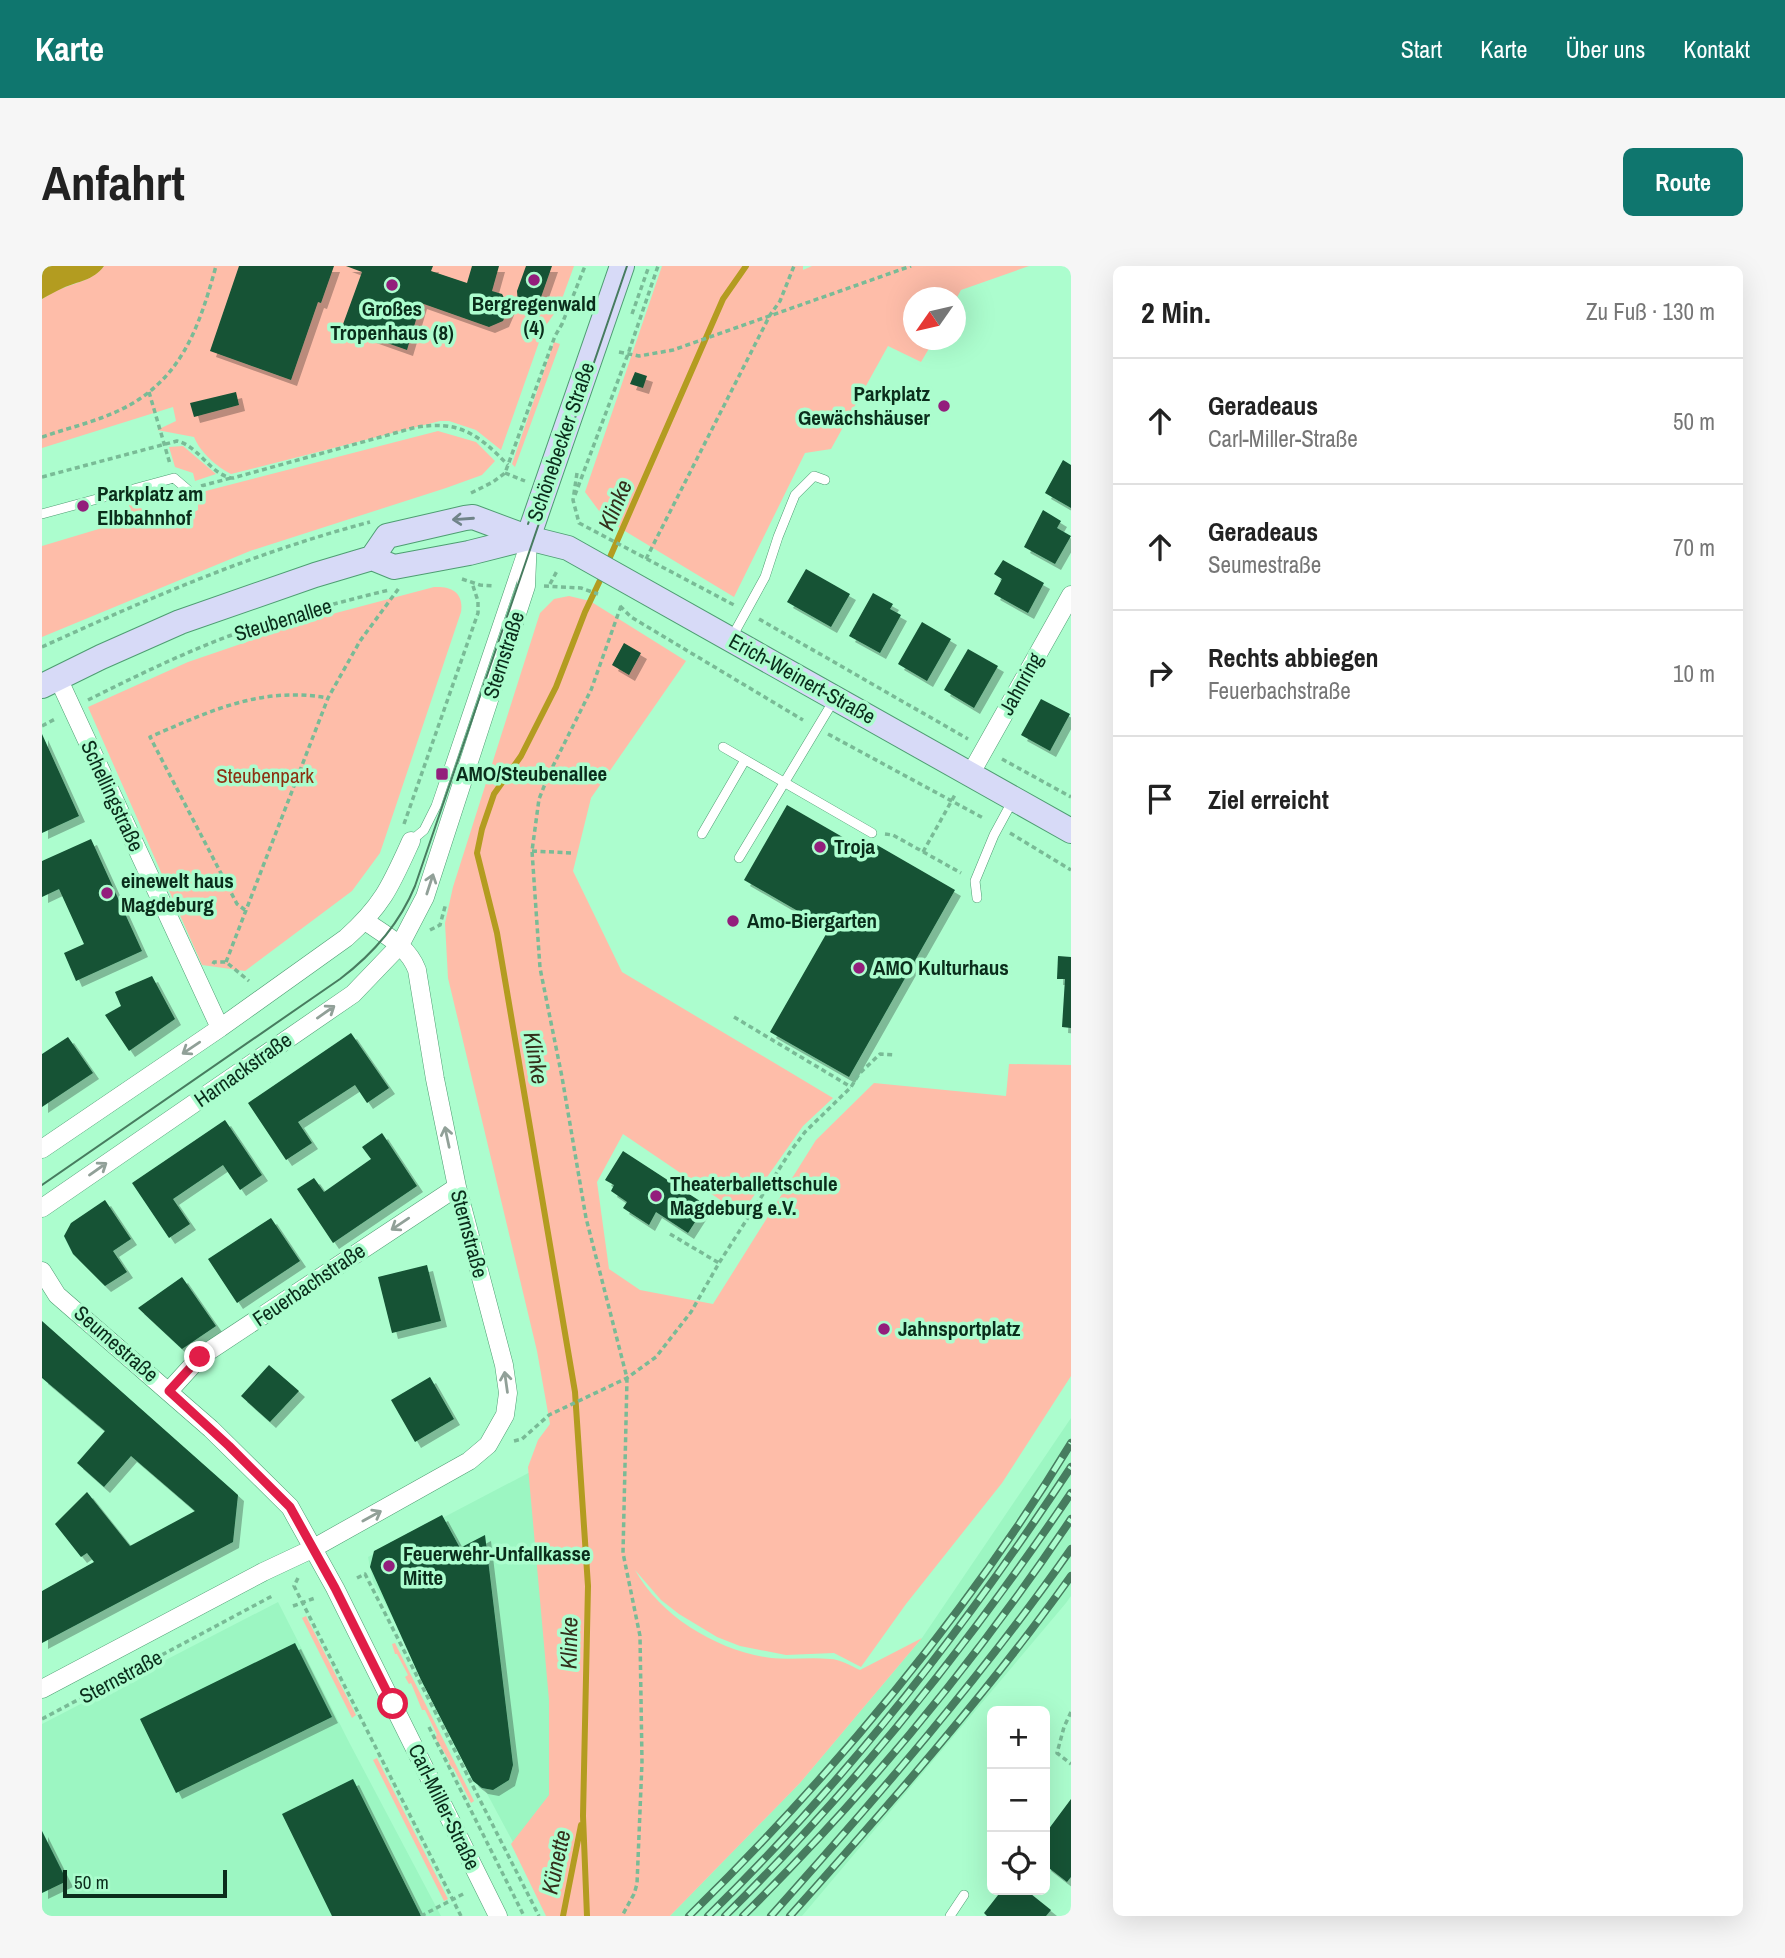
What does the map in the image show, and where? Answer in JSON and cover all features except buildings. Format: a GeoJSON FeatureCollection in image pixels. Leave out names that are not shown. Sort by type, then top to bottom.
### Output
{"type":"FeatureCollection","features":[{"type":"Feature","properties":{"kind":"main road","name":"Schönebecker Straße"},"geometry":{"type":"LineString","coordinates":[[528,538],[622,266]]}},
{"type":"Feature","properties":{"kind":"main road","name":"Steubenallee"},"geometry":{"type":"LineString","coordinates":[[50,682],[205,613],[372,558],[387,536],[473,517],[528,538]]}},
{"type":"Feature","properties":{"kind":"main road","name":"Steubenallee"},"geometry":{"type":"LineString","coordinates":[[372,558],[394,567],[469,553],[528,538]]}},
{"type":"Feature","properties":{"kind":"main road","name":"Erich-Weinert-Straße"},"geometry":{"type":"LineString","coordinates":[[528,538],[568,548],[617,574],[835,698],[965,781],[1014,798],[1071,831]]}},
{"type":"Feature","properties":{"kind":"street","name":"Sternstraße"},"geometry":{"type":"LineString","coordinates":[[42,1689],[263,1572],[312,1549],[469,1461],[488,1445],[505,1415],[508,1394],[504,1366],[457,1187],[417,970],[409,954],[400,945],[425,897],[526,586],[528,538]]}},
{"type":"Feature","properties":{"kind":"street","name":"Jahnring"},"geometry":{"type":"LineString","coordinates":[[965,781],[1071,595]]}},
{"type":"Feature","properties":{"kind":"street","name":"Schellingstraße"},"geometry":{"type":"LineString","coordinates":[[50,682],[220,1028]]}},
{"type":"Feature","properties":{"kind":"street"},"geometry":{"type":"LineString","coordinates":[[42,1149],[328,953],[365,922],[389,890],[407,834]]}},
{"type":"Feature","properties":{"kind":"street"},"geometry":{"type":"LineString","coordinates":[[365,922],[400,945]]}},
{"type":"Feature","properties":{"kind":"street","name":"Harnackstraße"},"geometry":{"type":"LineString","coordinates":[[42,1208],[353,994],[400,945]]}},
{"type":"Feature","properties":{"kind":"street","name":"Feuerbachstraße"},"geometry":{"type":"LineString","coordinates":[[169,1391],[200,1357],[457,1187]]}},
{"type":"Feature","properties":{"kind":"street","name":"Seumestraße"},"geometry":{"type":"LineString","coordinates":[[42,1271],[50,1293],[169,1391],[283,1498],[312,1549]]}},
{"type":"Feature","properties":{"kind":"street","name":"Carl-Miller-Straße"},"geometry":{"type":"LineString","coordinates":[[312,1549],[335,1588],[498,1916]]}},
{"type":"Feature","properties":{"kind":"lane"},"geometry":{"type":"LineString","coordinates":[[731,639],[765,578],[795,495],[814,476],[825,480]]}},
{"type":"Feature","properties":{"kind":"lane"},"geometry":{"type":"LineString","coordinates":[[42,514],[174,478],[188,490]]}},
{"type":"Feature","properties":{"kind":"lane"},"geometry":{"type":"LineString","coordinates":[[407,834],[424,830],[436,806],[528,538]]}},
{"type":"Feature","properties":{"kind":"lane"},"geometry":{"type":"LineString","coordinates":[[739,858],[835,698]]}},
{"type":"Feature","properties":{"kind":"lane"},"geometry":{"type":"LineString","coordinates":[[723,747],[872,833]]}},
{"type":"Feature","properties":{"kind":"lane"},"geometry":{"type":"LineString","coordinates":[[702,834],[745,760]]}},
{"type":"Feature","properties":{"kind":"lane"},"geometry":{"type":"LineString","coordinates":[[977,898],[975,881],[1014,798]]}},
{"type":"Feature","properties":{"kind":"lane"},"geometry":{"type":"LineString","coordinates":[[950,1916],[964,1895]]}},
{"type":"Feature","properties":{"kind":"path"},"geometry":{"type":"LineString","coordinates":[[42,437],[117,412],[149,392],[171,372],[186,350],[198,323],[216,266]]}},
{"type":"Feature","properties":{"kind":"path","name":"Schönebecker Straße"},"geometry":{"type":"LineString","coordinates":[[478,491],[505,473],[555,336],[585,266]]}},
{"type":"Feature","properties":{"kind":"path","name":"Schönebecker Straße"},"geometry":{"type":"LineString","coordinates":[[573,500],[658,266]]}},
{"type":"Feature","properties":{"kind":"path"},"geometry":{"type":"LineString","coordinates":[[646,559],[770,315],[780,301],[794,266]]}},
{"type":"Feature","properties":{"kind":"path"},"geometry":{"type":"LineString","coordinates":[[619,352],[639,356],[673,351],[911,266]]}},
{"type":"Feature","properties":{"kind":"path"},"geometry":{"type":"LineString","coordinates":[[149,392],[174,478]]}},
{"type":"Feature","properties":{"kind":"path"},"geometry":{"type":"LineString","coordinates":[[188,490],[432,425],[470,432],[484,441],[508,465]]}},
{"type":"Feature","properties":{"kind":"path"},"geometry":{"type":"LineString","coordinates":[[42,477],[177,441],[185,443],[224,476],[233,478]]}},
{"type":"Feature","properties":{"kind":"path","name":"Schönebecker Straße"},"geometry":{"type":"LineString","coordinates":[[573,500],[578,468]]}},
{"type":"Feature","properties":{"kind":"path","name":"Erich-Weinert-Straße"},"geometry":{"type":"LineString","coordinates":[[573,500],[579,523],[746,612],[976,744]]}},
{"type":"Feature","properties":{"kind":"path"},"geometry":{"type":"LineString","coordinates":[[42,647],[173,588],[238,563],[379,519]]}},
{"type":"Feature","properties":{"kind":"path","name":"Sternstraße"},"geometry":{"type":"LineString","coordinates":[[407,834],[415,792],[479,609],[468,573]]}},
{"type":"Feature","properties":{"kind":"path"},"geometry":{"type":"LineString","coordinates":[[453,578],[488,586]]}},
{"type":"Feature","properties":{"kind":"path","name":"Steubenallee"},"geometry":{"type":"LineString","coordinates":[[86,701],[138,675],[228,637],[401,586],[360,641],[328,698]]}},
{"type":"Feature","properties":{"kind":"path"},"geometry":{"type":"LineString","coordinates":[[542,586],[581,588],[608,597]]}},
{"type":"Feature","properties":{"kind":"path","name":"Erich-Weinert-Straße"},"geometry":{"type":"LineString","coordinates":[[532,851],[539,799],[591,690],[621,606],[631,617],[817,728],[999,827],[1071,870]]}},
{"type":"Feature","properties":{"kind":"path","name":"Sternstraße"},"geometry":{"type":"LineString","coordinates":[[479,609],[485,614]]}},
{"type":"Feature","properties":{"kind":"path"},"geometry":{"type":"LineString","coordinates":[[226,962],[328,698],[307,694],[278,695],[224,705],[150,737],[237,904],[245,910]]}},
{"type":"Feature","properties":{"kind":"path"},"geometry":{"type":"LineString","coordinates":[[42,726],[62,715]]}},
{"type":"Feature","properties":{"kind":"path"},"geometry":{"type":"LineString","coordinates":[[995,754],[1071,797]]}},
{"type":"Feature","properties":{"kind":"path"},"geometry":{"type":"LineString","coordinates":[[923,852],[965,781]]}},
{"type":"Feature","properties":{"kind":"path"},"geometry":{"type":"LineString","coordinates":[[415,792],[425,795]]}},
{"type":"Feature","properties":{"kind":"path"},"geometry":{"type":"LineString","coordinates":[[893,835],[957,871]]}},
{"type":"Feature","properties":{"kind":"path"},"geometry":{"type":"LineString","coordinates":[[573,853],[532,851],[540,968],[586,1218],[627,1378],[623,1553],[640,1636],[642,1762],[636,1884],[634,1894],[622,1916]]}},
{"type":"Feature","properties":{"kind":"path"},"geometry":{"type":"LineString","coordinates":[[199,983],[214,962],[226,962],[249,981]]}},
{"type":"Feature","properties":{"kind":"path"},"geometry":{"type":"LineString","coordinates":[[734,1017],[851,1087]]}},
{"type":"Feature","properties":{"kind":"path"},"geometry":{"type":"LineString","coordinates":[[522,1439],[549,1415],[627,1378],[656,1357],[691,1312],[719,1263],[804,1132],[851,1087],[859,1074],[880,1054],[895,1055]]}},
{"type":"Feature","properties":{"kind":"path"},"geometry":{"type":"LineString","coordinates":[[670,1234],[719,1263]]}},
{"type":"Feature","properties":{"kind":"path","name":"Carl-Miller-Straße"},"geometry":{"type":"LineString","coordinates":[[357,1578],[365,1574],[539,1916]]}},
{"type":"Feature","properties":{"kind":"path","name":"Carl-Miller-Straße"},"geometry":{"type":"LineString","coordinates":[[294,1586],[461,1916]]}},
{"type":"Feature","properties":{"kind":"path","name":"Sternstraße"},"geometry":{"type":"LineString","coordinates":[[42,1719],[274,1595]]}},
{"type":"Feature","properties":{"kind":"path"},"geometry":{"type":"LineString","coordinates":[[292,1606],[316,1598]]}},
{"type":"Feature","properties":{"kind":"path"},"geometry":{"type":"LineString","coordinates":[[1071,1712],[1057,1753],[1071,1764]]}},
{"type":"Feature","properties":{"kind":"path","name":"Carl-Miller-Straße"},"geometry":{"type":"LineString","coordinates":[[427,1725],[524,1916]]}},
{"type":"Feature","properties":{"kind":"path"},"geometry":{"type":"LineString","coordinates":[[421,1916],[482,1884]]}},
{"type":"Feature","properties":{"kind":"shaded area"},"geometry":{"type":"Polygon","coordinates":[[[42,266],[104,266],[90,278],[42,299],[42,266]]]}},
{"type":"Feature","properties":{"kind":"shaded area"},"geometry":{"type":"Polygon","coordinates":[[[1071,1418],[1071,1596],[1066,1603],[802,1916],[670,1916],[800,1783],[922,1638],[1071,1418]]]}},
{"type":"Feature","properties":{"kind":"shaded area"},"geometry":{"type":"Polygon","coordinates":[[[550,1453],[550,1911],[373,1581],[368,1557],[534,1470],[550,1453]]]}},
{"type":"Feature","properties":{"kind":"shaded area"},"geometry":{"type":"Polygon","coordinates":[[[278,1602],[441,1916],[42,1916],[42,1724],[278,1602]]]}},
{"type":"Feature","properties":{"kind":"green space"},"geometry":{"type":"Polygon","coordinates":[[[104,266],[574,266],[559,307],[544,328],[501,450],[476,430],[449,421],[440,421],[231,474],[200,448],[194,437],[157,430],[176,421],[173,407],[42,448],[42,299],[90,278],[104,266]]]}},
{"type":"Feature","properties":{"kind":"green space"},"geometry":{"type":"Polygon","coordinates":[[[662,266],[803,266],[803,270],[812,266],[1029,266],[966,288],[903,287],[903,350],[928,350],[921,362],[888,346],[831,449],[805,453],[734,597],[605,519],[585,492],[662,266]]]}},
{"type":"Feature","properties":{"kind":"green space"},"geometry":{"type":"Polygon","coordinates":[[[554,342],[560,344],[515,467],[512,464],[554,342]]]}},
{"type":"Feature","properties":{"kind":"green space"},"geometry":{"type":"Polygon","coordinates":[[[438,431],[476,442],[495,461],[482,475],[250,551],[42,637],[42,546],[132,519],[129,505],[179,519],[198,510],[198,493],[438,431]]]}},
{"type":"Feature","properties":{"kind":"green space"},"geometry":{"type":"Polygon","coordinates":[[[183,446],[216,474],[195,481],[193,473],[175,467],[169,447],[183,446]]]}},
{"type":"Feature","properties":{"kind":"green space","name":"Steubenpark"},"geometry":{"type":"Polygon","coordinates":[[[434,587],[451,589],[459,595],[461,612],[380,853],[352,891],[245,971],[202,965],[88,707],[188,662],[317,618],[434,587]]]}},
{"type":"Feature","properties":{"kind":"green space"},"geometry":{"type":"Polygon","coordinates":[[[569,596],[590,601],[686,661],[591,798],[573,871],[622,972],[833,1098],[803,1126],[741,1214],[623,1134],[597,1182],[609,1269],[640,1290],[713,1304],[816,1140],[874,1083],[1006,1096],[1009,1064],[1071,1065],[1071,1376],[1002,1483],[906,1604],[861,1667],[834,1653],[786,1655],[740,1646],[717,1637],[661,1600],[635,1570],[646,1587],[675,1617],[712,1639],[751,1654],[778,1659],[834,1659],[860,1670],[922,1638],[800,1783],[670,1916],[546,1916],[511,1844],[549,1795],[549,1700],[528,1467],[538,1440],[550,1424],[537,1351],[448,978],[445,923],[453,887],[540,613],[554,599],[569,596]]]}},
{"type":"Feature","properties":{"kind":"green space"},"geometry":{"type":"Polygon","coordinates":[[[306,1616],[356,1715],[352,1718],[302,1618],[306,1616]]]}},
{"type":"Feature","properties":{"kind":"green space"},"geometry":{"type":"Polygon","coordinates":[[[395,1643],[474,1801],[471,1803],[435,1737],[437,1735],[425,1710],[422,1710],[411,1683],[409,1684],[405,1677],[408,1675],[395,1654],[392,1644],[395,1643]]]}},
{"type":"Feature","properties":{"kind":"green space"},"geometry":{"type":"Polygon","coordinates":[[[377,1758],[448,1899],[444,1901],[373,1760],[377,1758]]]}},
{"type":"Feature","properties":{"kind":"waterway","name":"Klinke"},"geometry":{"type":"LineString","coordinates":[[607,564],[723,299],[746,266]]}},
{"type":"Feature","properties":{"kind":"waterway","name":"Klinke"},"geometry":{"type":"LineString","coordinates":[[587,1916],[583,1816],[588,1586],[575,1392],[497,933],[477,853],[494,794],[521,756],[556,687],[603,574]]}},
{"type":"Feature","properties":{"kind":"waterway","name":"Künette"},"geometry":{"type":"LineString","coordinates":[[563,1916],[581,1825]]}},
{"type":"Feature","properties":{"kind":"tram line"},"geometry":{"type":"LineString","coordinates":[[42,1185],[340,979],[374,949],[393,926],[415,886],[627,266]]}},
{"type":"Feature","properties":{"kind":"tram line"},"geometry":{"type":"LineString","coordinates":[[528,524],[552,454]]}},
{"type":"Feature","properties":{"kind":"railway"},"geometry":{"type":"LineString","coordinates":[[689,1916],[794,1807],[895,1691],[988,1569],[1071,1443]]}},
{"type":"Feature","properties":{"kind":"railway"},"geometry":{"type":"LineString","coordinates":[[708,1916],[808,1812],[902,1701],[989,1586],[1071,1467]]}},
{"type":"Feature","properties":{"kind":"railway"},"geometry":{"type":"LineString","coordinates":[[725,1916],[820,1817],[908,1713],[992,1605],[1071,1493]]}},
{"type":"Feature","properties":{"kind":"railway"},"geometry":{"type":"LineString","coordinates":[[743,1916],[832,1823],[917,1726],[996,1624],[1071,1519]]}},
{"type":"Feature","properties":{"kind":"railway"},"geometry":{"type":"LineString","coordinates":[[771,1916],[964,1691],[1071,1549]]}},
{"type":"Feature","properties":{"kind":"railway"},"geometry":{"type":"LineString","coordinates":[[790,1916],[971,1707],[1071,1576]]}},
{"type":"Feature","properties":{"kind":"place","name":"Bergregenwald (4)"},"geometry":{"type":"Point","coordinates":[534,280]}},
{"type":"Feature","properties":{"kind":"place","name":"Großes Tropenhaus (8)"},"geometry":{"type":"Point","coordinates":[392,285]}},
{"type":"Feature","properties":{"kind":"place","name":"Parkplatz Gewächshäuser"},"geometry":{"type":"Point","coordinates":[944,406]}},
{"type":"Feature","properties":{"kind":"place","name":"Parkplatz am Elbbahnhof"},"geometry":{"type":"Point","coordinates":[83,506]}},
{"type":"Feature","properties":{"kind":"place","name":"AMO/Steubenallee"},"geometry":{"type":"Point","coordinates":[442,774]}},
{"type":"Feature","properties":{"kind":"place","name":"Troja"},"geometry":{"type":"Point","coordinates":[820,847]}},
{"type":"Feature","properties":{"kind":"place","name":"einewelt haus Magdeburg"},"geometry":{"type":"Point","coordinates":[107,893]}},
{"type":"Feature","properties":{"kind":"place","name":"Amo-Biergarten"},"geometry":{"type":"Point","coordinates":[733,921]}},
{"type":"Feature","properties":{"kind":"place","name":"AMO Kulturhaus"},"geometry":{"type":"Point","coordinates":[859,968]}},
{"type":"Feature","properties":{"kind":"place","name":"Theaterballettschule Magdeburg e.V."},"geometry":{"type":"Point","coordinates":[656,1196]}},
{"type":"Feature","properties":{"kind":"place","name":"Jahnsportplatz"},"geometry":{"type":"Point","coordinates":[884,1329]}},
{"type":"Feature","properties":{"kind":"place","name":"Feuerwehr-Unfallkasse Mitte"},"geometry":{"type":"Point","coordinates":[389,1566]}},
{"type":"Feature","properties":{"kind":"route"},"geometry":{"type":"LineString","coordinates":[[200,1357],[169,1391],[290,1507],[335,1588],[393,1704]]}}]}
